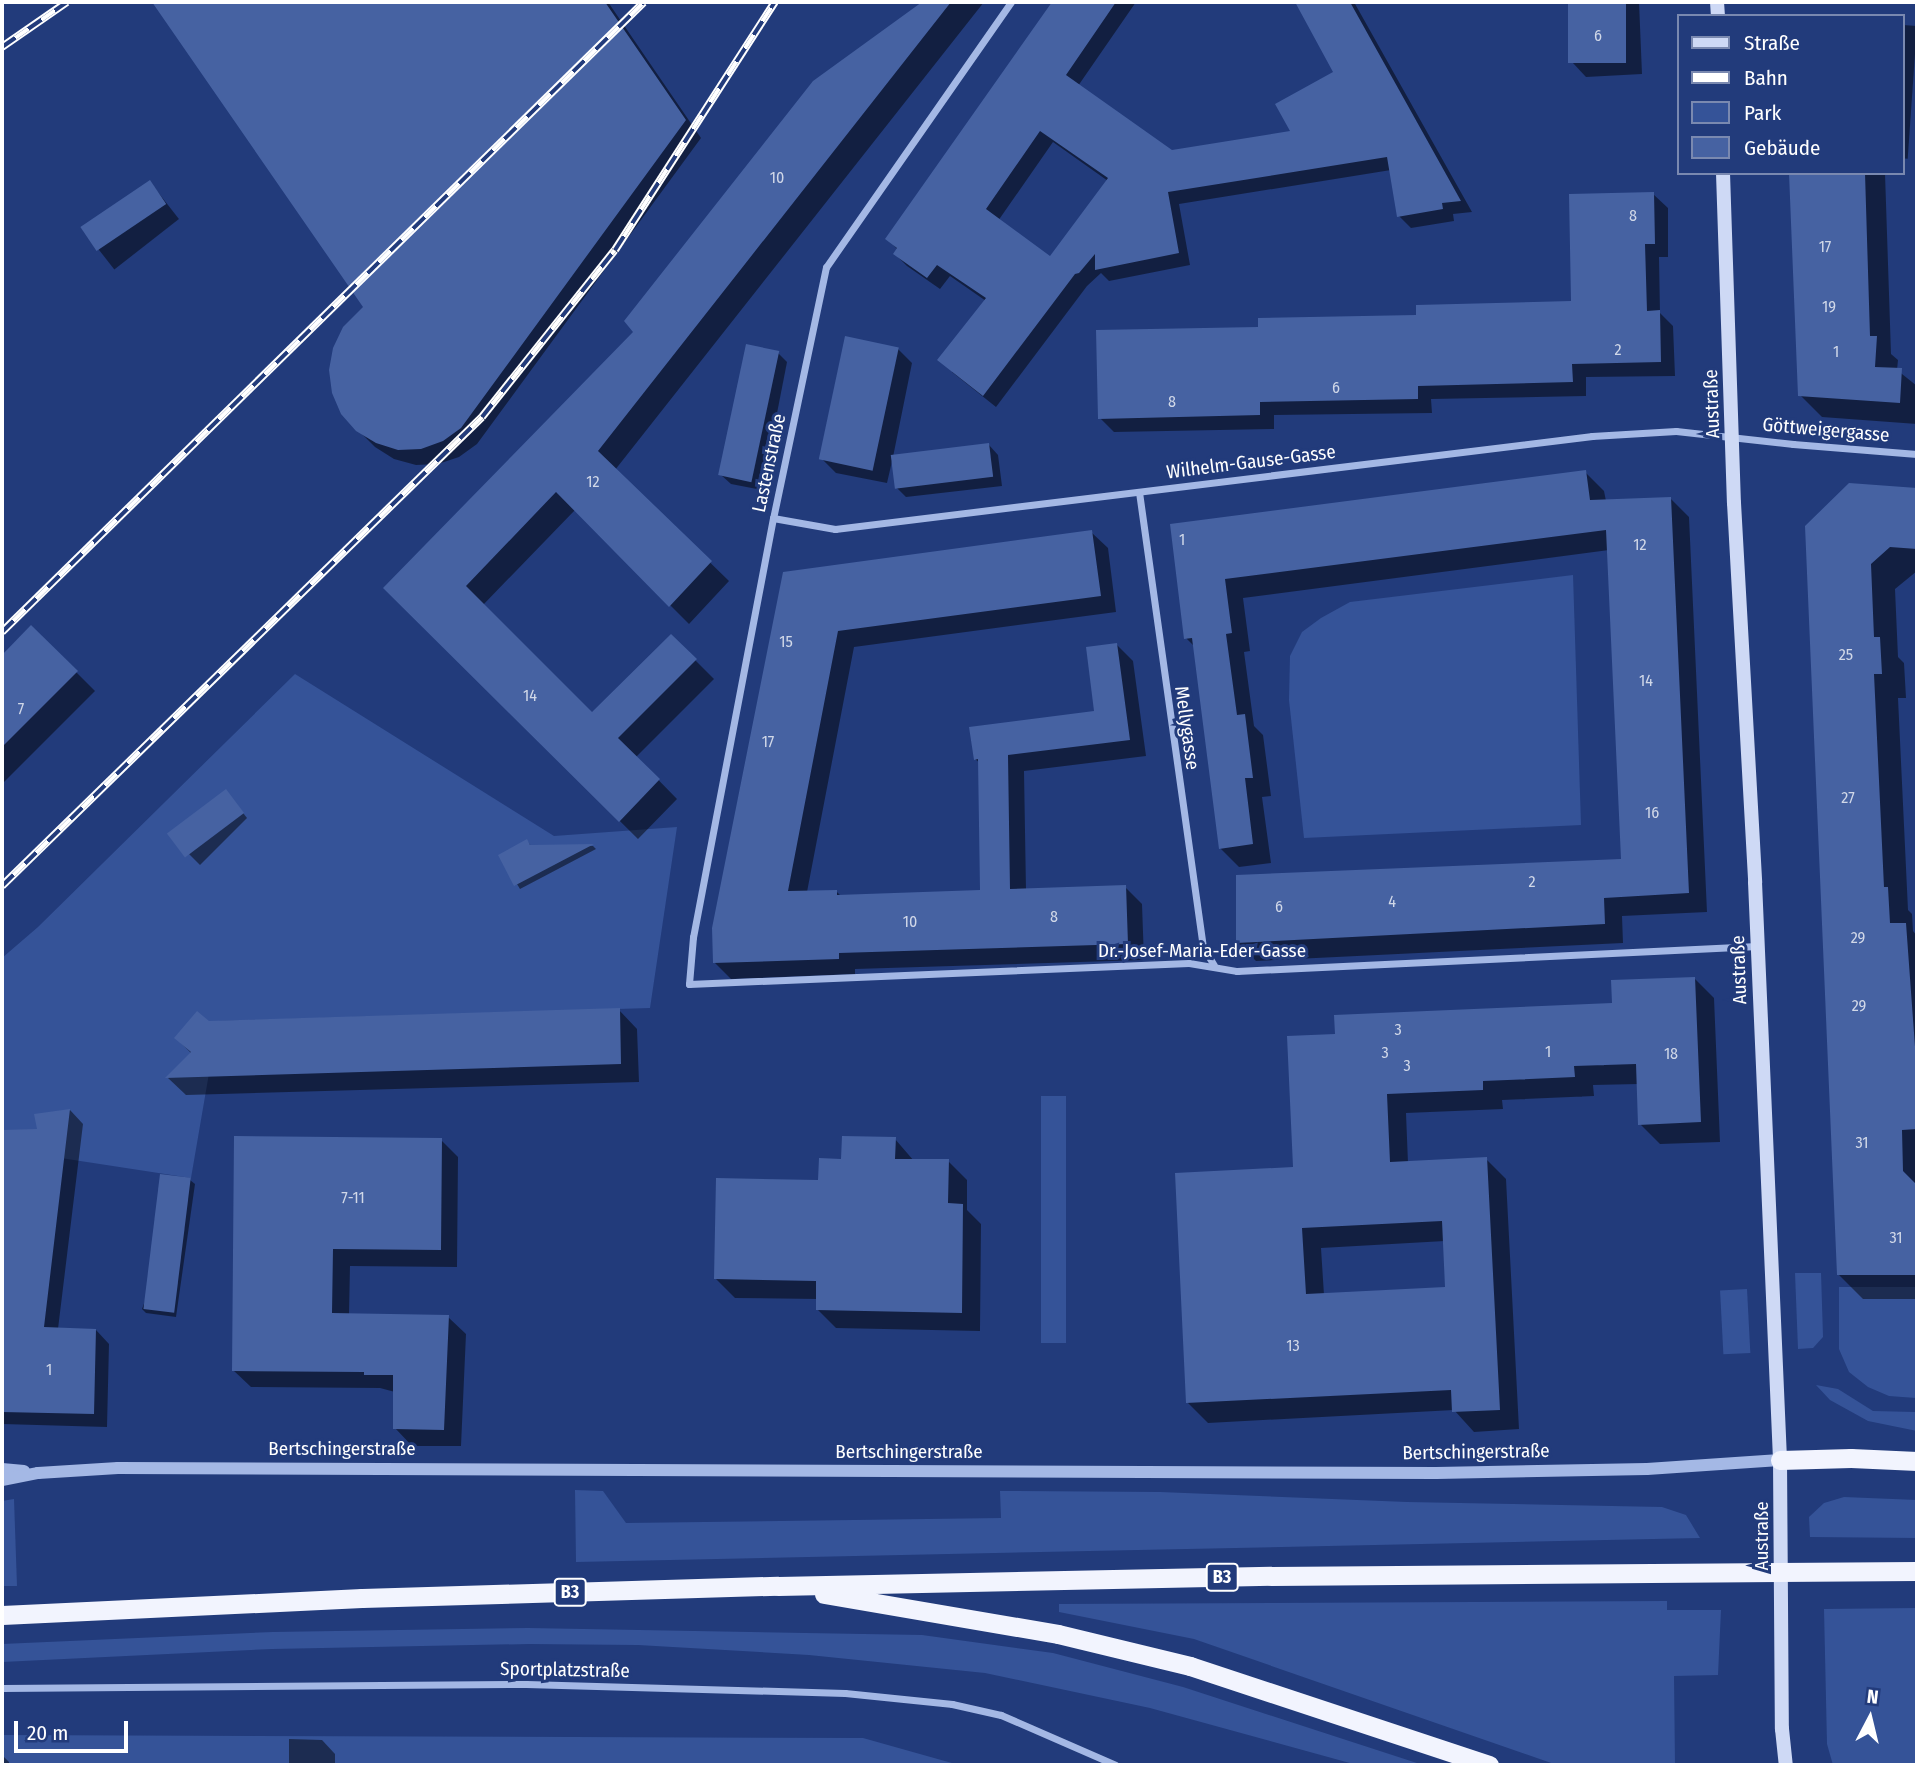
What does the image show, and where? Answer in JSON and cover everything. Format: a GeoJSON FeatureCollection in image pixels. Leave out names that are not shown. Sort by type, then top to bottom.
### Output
{"type":"FeatureCollection","features":[{"type":"Feature","properties":{"kind":"highway"},"geometry":{"type":"LineString","coordinates":[[1780,1460],[1850,1458],[1917,1461]]}},
{"type":"Feature","properties":{"kind":"highway","name":"B3"},"geometry":{"type":"LineString","coordinates":[[2,1615],[362,1598],[778,1586],[1271,1576],[1917,1572]]}},
{"type":"Feature","properties":{"kind":"highway","name":"B3"},"geometry":{"type":"LineString","coordinates":[[778,1586],[1058,1634],[1190,1666],[1489,1765]]}},
{"type":"Feature","properties":{"kind":"main road","name":"Austraße"},"geometry":{"type":"LineString","coordinates":[[1723,175],[1780,1460],[1783,1729],[1786,1765]]}},
{"type":"Feature","properties":{"kind":"street","name":"Lastenstraße"},"geometry":{"type":"LineString","coordinates":[[689,984],[692,937],[773,518],[826,267],[1011,2]]}},
{"type":"Feature","properties":{"kind":"street","name":"Wilhelm-Gause-Gasse"},"geometry":{"type":"LineString","coordinates":[[773,518],[835,529],[1591,436],[1675,430],[1733,438]]}},
{"type":"Feature","properties":{"kind":"street","name":"Göttweigergasse"},"geometry":{"type":"LineString","coordinates":[[1733,438],[1917,453]]}},
{"type":"Feature","properties":{"kind":"street","name":"Mellygasse"},"geometry":{"type":"LineString","coordinates":[[1139,492],[1203,947],[1214,965]]}},
{"type":"Feature","properties":{"kind":"street","name":"Dr.-Josef-Maria-Eder-Gasse"},"geometry":{"type":"LineString","coordinates":[[689,984],[1189,963],[1214,965],[1237,971],[1757,946]]}},
{"type":"Feature","properties":{"kind":"street","name":"Bertschingerstraße"},"geometry":{"type":"LineString","coordinates":[[2,1480],[38,1473],[118,1468],[1436,1473],[1647,1469],[1780,1460]]}},
{"type":"Feature","properties":{"kind":"street","name":"Bertschingerstraße"},"geometry":{"type":"LineString","coordinates":[[2,1469],[38,1473]]}},
{"type":"Feature","properties":{"kind":"street","name":"Sportplatzstraße"},"geometry":{"type":"LineString","coordinates":[[2,1688],[526,1684],[845,1693],[952,1704],[1000,1715],[1116,1765]]}},
{"type":"Feature","properties":{"kind":"green space"},"geometry":{"type":"Polygon","coordinates":[[[1573,575],[1581,825],[1304,838],[1289,700],[1290,656],[1302,632],[1350,602],[1573,575]]]}},
{"type":"Feature","properties":{"kind":"green space"},"geometry":{"type":"Polygon","coordinates":[[[295,674],[554,836],[677,827],[650,1008],[218,1021],[191,1178],[2,1149],[2,958],[38,927],[295,674]]]}},
{"type":"Feature","properties":{"kind":"green space"},"geometry":{"type":"Polygon","coordinates":[[[1041,1096],[1066,1096],[1066,1343],[1041,1343],[1041,1096]]]}},
{"type":"Feature","properties":{"kind":"green space"},"geometry":{"type":"Polygon","coordinates":[[[1795,1273],[1821,1273],[1823,1337],[1813,1348],[1798,1349],[1795,1273]]]}},
{"type":"Feature","properties":{"kind":"green space"},"geometry":{"type":"Polygon","coordinates":[[[1839,1287],[1917,1287],[1917,1431],[1868,1421],[1830,1400],[1816,1385],[1838,1389],[1873,1411],[1915,1412],[1916,1398],[1889,1396],[1868,1387],[1849,1372],[1839,1349],[1839,1287]]]}},
{"type":"Feature","properties":{"kind":"green space"},"geometry":{"type":"Polygon","coordinates":[[[1747,1289],[1750,1353],[1723,1354],[1720,1290],[1747,1289]]]}},
{"type":"Feature","properties":{"kind":"green space"},"geometry":{"type":"Polygon","coordinates":[[[575,1490],[603,1491],[626,1523],[1001,1518],[1000,1491],[1160,1492],[1407,1502],[1662,1507],[1686,1515],[1700,1538],[576,1562],[575,1490]]]}},
{"type":"Feature","properties":{"kind":"green space"},"geometry":{"type":"Polygon","coordinates":[[[1844,1497],[1917,1500],[1917,1538],[1810,1537],[1809,1517],[1824,1503],[1844,1497]]]}},
{"type":"Feature","properties":{"kind":"green space"},"geometry":{"type":"Polygon","coordinates":[[[14,1499],[17,1586],[2,1586],[2,1501],[14,1499]]]}},
{"type":"Feature","properties":{"kind":"green space"},"geometry":{"type":"Polygon","coordinates":[[[1667,1601],[1667,1610],[1721,1610],[1718,1675],[1674,1676],[1675,1765],[1557,1765],[1194,1639],[1059,1612],[1059,1604],[1667,1601]]]}},
{"type":"Feature","properties":{"kind":"green space"},"geometry":{"type":"Polygon","coordinates":[[[1917,1608],[1917,1765],[1833,1765],[1827,1744],[1824,1609],[1917,1608]]]}},
{"type":"Feature","properties":{"kind":"green space"},"geometry":{"type":"Polygon","coordinates":[[[528,1628],[922,1635],[1053,1653],[1183,1687],[1423,1765],[1357,1765],[1150,1708],[985,1673],[809,1655],[638,1645],[529,1644],[272,1649],[2,1662],[2,1644],[273,1632],[528,1628]]]}},
{"type":"Feature","properties":{"kind":"green space"},"geometry":{"type":"Polygon","coordinates":[[[2,1735],[863,1738],[959,1765],[2,1765],[2,1735]]]}},
{"type":"Feature","properties":{"kind":"building"},"geometry":{"type":"Polygon","coordinates":[[[152,2],[605,2],[686,120],[461,428],[443,441],[421,449],[398,450],[376,443],[356,431],[341,414],[332,393],[329,370],[333,348],[343,327],[363,307],[152,2]]]}},
{"type":"Feature","properties":{"kind":"building"},"geometry":{"type":"Polygon","coordinates":[[[922,2],[951,2],[598,451],[712,561],[669,607],[556,492],[466,586],[592,712],[671,634],[697,659],[618,738],[660,779],[619,822],[383,588],[633,332],[624,321],[813,81],[922,2]]]}},
{"type":"Feature","properties":{"kind":"building"},"geometry":{"type":"Polygon","coordinates":[[[1052,2],[1116,2],[1066,75],[1172,150],[1290,131],[1275,104],[1333,72],[1295,2],[1350,2],[1461,201],[1442,203],[1443,209],[1397,217],[1387,157],[1168,192],[1179,253],[1095,270],[1095,254],[1079,273],[1075,274],[983,396],[937,360],[986,298],[937,265],[927,278],[893,254],[897,248],[885,239],[1052,2]],[[1040,131],[986,209],[1050,256],[1108,178],[1040,131]]]}},
{"type":"Feature","properties":{"kind":"building"},"geometry":{"type":"Polygon","coordinates":[[[1568,2],[1626,2],[1626,63],[1568,63],[1568,2]]]}},
{"type":"Feature","properties":{"kind":"building"},"geometry":{"type":"Polygon","coordinates":[[[1789,175],[1865,175],[1870,336],[1877,336],[1875,367],[1902,368],[1900,403],[1798,396],[1789,175]]]}},
{"type":"Feature","properties":{"kind":"building"},"geometry":{"type":"Polygon","coordinates":[[[150,180],[166,204],[97,251],[80,227],[150,180]]]}},
{"type":"Feature","properties":{"kind":"building"},"geometry":{"type":"Polygon","coordinates":[[[1654,192],[1655,244],[1645,244],[1647,311],[1660,310],[1661,362],[1572,364],[1573,382],[1418,386],[1418,399],[1260,402],[1260,415],[1098,419],[1096,330],[1258,327],[1258,318],[1416,315],[1416,305],[1571,301],[1569,194],[1654,192]]]}},
{"type":"Feature","properties":{"kind":"building"},"geometry":{"type":"Polygon","coordinates":[[[845,336],[899,347],[873,471],[819,459],[845,336]]]}},
{"type":"Feature","properties":{"kind":"building"},"geometry":{"type":"Polygon","coordinates":[[[746,344],[779,351],[751,482],[718,475],[746,344]]]}},
{"type":"Feature","properties":{"kind":"building"},"geometry":{"type":"Polygon","coordinates":[[[989,443],[993,477],[895,489],[891,455],[989,443]]]}},
{"type":"Feature","properties":{"kind":"building"},"geometry":{"type":"Polygon","coordinates":[[[1586,470],[1590,500],[1671,497],[1689,893],[1604,898],[1605,924],[1236,943],[1236,875],[1621,859],[1606,530],[1225,579],[1232,633],[1226,634],[1237,715],[1245,714],[1253,778],[1245,778],[1253,844],[1219,849],[1192,638],[1184,639],[1170,524],[1586,470]]]}},
{"type":"Feature","properties":{"kind":"building"},"geometry":{"type":"Polygon","coordinates":[[[1849,483],[1917,488],[1917,549],[1890,547],[1871,564],[1874,637],[1880,637],[1882,674],[1874,674],[1884,887],[1888,887],[1890,923],[1906,923],[1917,1074],[1917,1129],[1902,1130],[1903,1171],[1917,1185],[1917,1275],[1837,1275],[1805,526],[1849,483]]]}},
{"type":"Feature","properties":{"kind":"building"},"geometry":{"type":"Polygon","coordinates":[[[1092,530],[1101,596],[838,631],[788,891],[837,890],[837,895],[980,890],[978,759],[974,760],[969,727],[1094,711],[1086,647],[1117,643],[1130,740],[1008,755],[1010,889],[1126,885],[1128,944],[839,953],[839,959],[713,963],[712,928],[783,572],[1092,530]]]}},
{"type":"Feature","properties":{"kind":"building"},"geometry":{"type":"Polygon","coordinates":[[[31,625],[78,671],[2,747],[2,655],[31,625]]]}},
{"type":"Feature","properties":{"kind":"building"},"geometry":{"type":"Polygon","coordinates":[[[226,789],[244,813],[185,857],[167,834],[226,789]]]}},
{"type":"Feature","properties":{"kind":"building"},"geometry":{"type":"Polygon","coordinates":[[[527,839],[530,845],[594,844],[514,886],[498,855],[527,839]]]}},
{"type":"Feature","properties":{"kind":"building"},"geometry":{"type":"Polygon","coordinates":[[[1695,977],[1701,1122],[1638,1125],[1636,1064],[1574,1066],[1575,1077],[1483,1081],[1483,1090],[1387,1094],[1390,1162],[1487,1157],[1500,1410],[1452,1412],[1451,1390],[1186,1403],[1175,1173],[1293,1167],[1287,1036],[1335,1034],[1334,1015],[1612,1003],[1611,980],[1695,977]],[[1442,1221],[1302,1228],[1306,1294],[1445,1287],[1442,1221]]]}},
{"type":"Feature","properties":{"kind":"building"},"geometry":{"type":"Polygon","coordinates":[[[620,1008],[621,1064],[165,1078],[191,1052],[174,1038],[197,1011],[209,1021],[620,1008]]]}},
{"type":"Feature","properties":{"kind":"building"},"geometry":{"type":"Polygon","coordinates":[[[70,1109],[44,1327],[96,1329],[94,1414],[2,1412],[2,1130],[37,1129],[34,1114],[70,1109]]]}},
{"type":"Feature","properties":{"kind":"building"},"geometry":{"type":"Polygon","coordinates":[[[234,1136],[442,1138],[441,1250],[333,1249],[332,1313],[449,1315],[444,1430],[393,1429],[393,1375],[364,1375],[364,1372],[232,1371],[234,1136]]]}},
{"type":"Feature","properties":{"kind":"building"},"geometry":{"type":"Polygon","coordinates":[[[842,1136],[896,1137],[895,1159],[949,1159],[948,1203],[963,1204],[962,1313],[816,1310],[816,1281],[714,1279],[716,1178],[818,1180],[819,1158],[841,1159],[842,1136]]]}},
{"type":"Feature","properties":{"kind":"building"},"geometry":{"type":"Polygon","coordinates":[[[160,1174],[191,1178],[174,1313],[143,1309],[160,1174]]]}},
{"type":"Feature","properties":{"kind":"railway"},"geometry":{"type":"LineString","coordinates":[[2,47],[67,2]]}},
{"type":"Feature","properties":{"kind":"railway"},"geometry":{"type":"LineString","coordinates":[[2,632],[644,2]]}},
{"type":"Feature","properties":{"kind":"railway"},"geometry":{"type":"LineString","coordinates":[[2,886],[482,417],[615,250],[775,2]]}}]}
